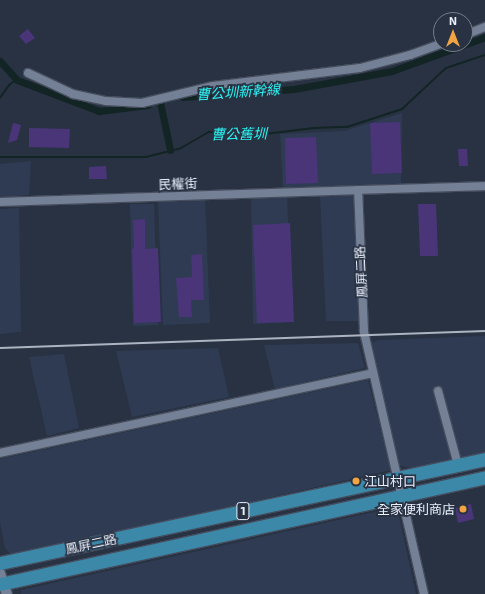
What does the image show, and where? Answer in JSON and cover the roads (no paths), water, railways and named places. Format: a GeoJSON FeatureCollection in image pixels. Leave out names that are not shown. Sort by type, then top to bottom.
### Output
{"type":"FeatureCollection","features":[{"type":"Feature","properties":{"kind":"main road","name":"鳳屏二路"},"geometry":{"type":"LineString","coordinates":[[0,563],[485,459]]}},
{"type":"Feature","properties":{"kind":"main road","name":"鳳屏二路"},"geometry":{"type":"LineString","coordinates":[[3,583],[485,477]]}},
{"type":"Feature","properties":{"kind":"main road"},"geometry":{"type":"LineString","coordinates":[[182,524],[186,543]]}},
{"type":"Feature","properties":{"kind":"street"},"geometry":{"type":"LineString","coordinates":[[473,31],[485,27]]}},
{"type":"Feature","properties":{"kind":"street"},"geometry":{"type":"LineString","coordinates":[[28,72],[73,94],[106,101],[142,103],[213,86],[360,68],[410,56],[433,47]]}},
{"type":"Feature","properties":{"kind":"street"},"geometry":{"type":"LineString","coordinates":[[358,190],[485,186]]}},
{"type":"Feature","properties":{"kind":"street","name":"民權街"},"geometry":{"type":"LineString","coordinates":[[0,202],[358,190]]}},
{"type":"Feature","properties":{"kind":"street","name":"鳳屏二路"},"geometry":{"type":"LineString","coordinates":[[358,190],[364,331],[402,496]]}},
{"type":"Feature","properties":{"kind":"street"},"geometry":{"type":"LineString","coordinates":[[0,453],[373,373]]}},
{"type":"Feature","properties":{"kind":"street"},"geometry":{"type":"LineString","coordinates":[[438,391],[458,465]]}},
{"type":"Feature","properties":{"kind":"street"},"geometry":{"type":"LineString","coordinates":[[402,496],[424,594]]}},
{"type":"Feature","properties":{"kind":"waterway","name":"曹公圳新幹線"},"geometry":{"type":"LineString","coordinates":[[183,97],[294,89],[392,71],[485,37]]}},
{"type":"Feature","properties":{"kind":"waterway","name":"曹公舊圳"},"geometry":{"type":"LineString","coordinates":[[0,157],[146,157],[181,148],[209,132],[257,135],[314,128],[347,127],[402,109],[446,68],[485,55]]}},
{"type":"Feature","properties":{"kind":"waterway","name":"曹公圳新幹線"},"geometry":{"type":"LineString","coordinates":[[0,61],[17,80],[99,111],[148,105]]}},
{"type":"Feature","properties":{"kind":"waterway"},"geometry":{"type":"LineString","coordinates":[[0,98],[9,85],[17,79]]}},
{"type":"Feature","properties":{"kind":"waterway"},"geometry":{"type":"LineString","coordinates":[[160,102],[170,150]]}},
{"type":"Feature","properties":{"kind":"railway"},"geometry":{"type":"LineString","coordinates":[[0,348],[485,331]]}},
{"type":"Feature","properties":{"kind":"place","name":"江山村口"},"geometry":{"type":"Point","coordinates":[356,481]}},
{"type":"Feature","properties":{"kind":"place","name":"全家便利商店"},"geometry":{"type":"Point","coordinates":[463,509]}}]}
